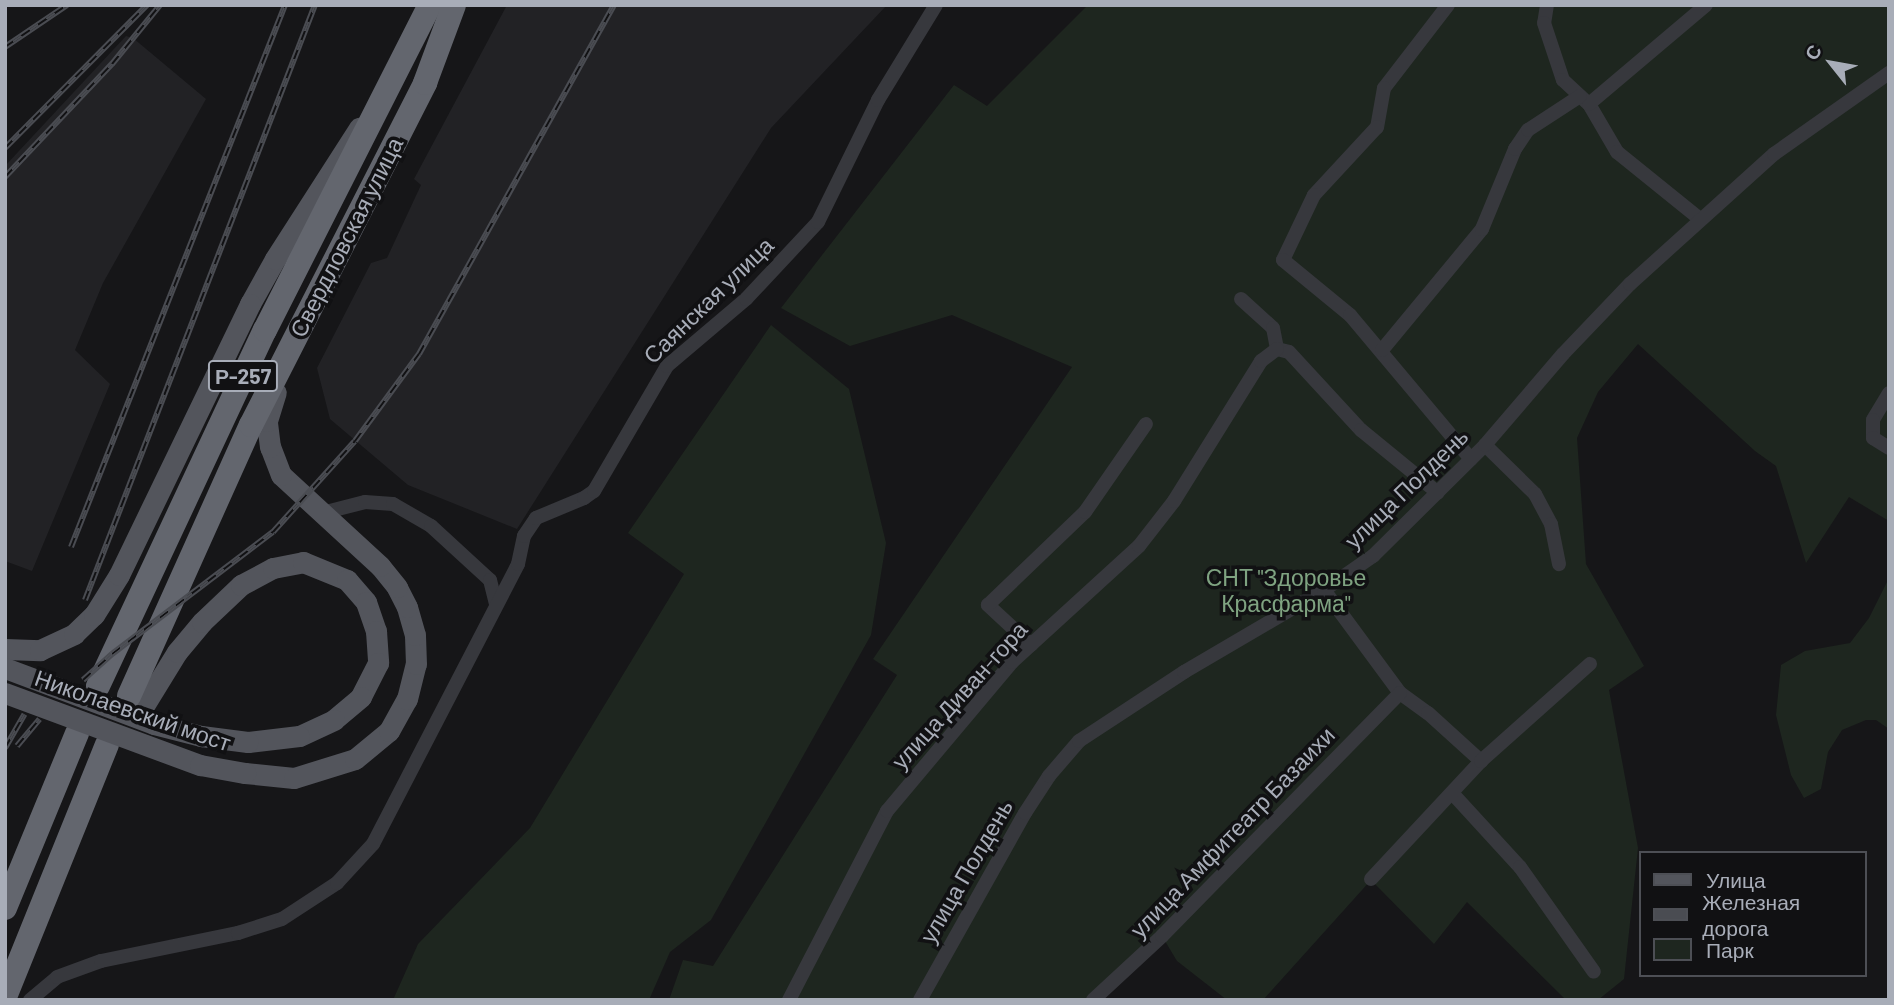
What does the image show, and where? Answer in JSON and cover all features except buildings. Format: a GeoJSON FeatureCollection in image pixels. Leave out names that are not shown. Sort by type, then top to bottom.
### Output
{"type":"FeatureCollection","features":[{"type":"Feature","properties":{"kind":"highway","name":"Свердловская улица"},"geometry":{"type":"LineString","coordinates":[[98,686],[265,330],[430,5]]}},
{"type":"Feature","properties":{"kind":"highway","name":"Свердловская улица"},"geometry":{"type":"LineString","coordinates":[[137,700],[288,350],[425,83],[454,5]]}},
{"type":"Feature","properties":{"kind":"highway"},"geometry":{"type":"LineString","coordinates":[[5,908],[77,733]]}},
{"type":"Feature","properties":{"kind":"highway"},"geometry":{"type":"LineString","coordinates":[[5,997],[112,747]]}},
{"type":"Feature","properties":{"kind":"main road"},"geometry":{"type":"LineString","coordinates":[[5,649],[40,650],[74,634],[94,615],[119,575],[250,304],[335,161],[398,72]]}},
{"type":"Feature","properties":{"kind":"main road","name":"Николаевский мост"},"geometry":{"type":"LineString","coordinates":[[5,693],[200,765],[245,774],[294,778],[355,759],[389,731],[407,699],[416,664],[415,635],[407,607],[380,566],[281,475],[270,447],[267,421],[288,350]]}},
{"type":"Feature","properties":{"kind":"main road","name":"Николаевский мост"},"geometry":{"type":"LineString","coordinates":[[5,668],[154,724],[201,736],[247,742],[299,737],[334,720],[361,697],[377,663],[376,631],[366,602],[347,580],[303,562],[273,568],[241,585],[202,622],[137,700]]}},
{"type":"Feature","properties":{"kind":"street","name":"Саянская улица"},"geometry":{"type":"LineString","coordinates":[[30,1000],[57,977],[101,961],[239,933],[282,919],[337,883],[373,844],[518,564],[524,536],[536,518],[584,498],[594,491],[667,366],[746,299],[818,222],[878,100],[936,5]]}},
{"type":"Feature","properties":{"kind":"street"},"geometry":{"type":"LineString","coordinates":[[1448,5],[1384,88],[1377,127],[1314,195],[1283,260],[1350,316],[1382,350],[1471,459]]}},
{"type":"Feature","properties":{"kind":"street"},"geometry":{"type":"LineString","coordinates":[[1547,5],[1544,23],[1563,80],[1585,100],[1617,152],[1700,219]]}},
{"type":"Feature","properties":{"kind":"street"},"geometry":{"type":"LineString","coordinates":[[1382,350],[1482,229],[1516,149],[1528,130],[1585,100],[1706,5]]}},
{"type":"Feature","properties":{"kind":"street","name":"улица Полдень"},"geometry":{"type":"LineString","coordinates":[[919,1000],[1025,813],[1049,776],[1079,741],[1196,665],[1324,590],[1373,556],[1485,445],[1563,354],[1630,284],[1774,154],[1889,73]]}},
{"type":"Feature","properties":{"kind":"street"},"geometry":{"type":"LineString","coordinates":[[1241,299],[1273,328],[1277,349],[1289,352],[1361,430],[1438,494]]}},
{"type":"Feature","properties":{"kind":"street","name":"улица Диван-гора"},"geometry":{"type":"LineString","coordinates":[[789,1000],[887,811],[1012,662],[1139,546],[1174,501],[1261,361],[1277,349]]}},
{"type":"Feature","properties":{"kind":"street"},"geometry":{"type":"LineString","coordinates":[[1889,393],[1873,421],[1873,438],[1889,448]]}},
{"type":"Feature","properties":{"kind":"street"},"geometry":{"type":"LineString","coordinates":[[1031,645],[988,606],[1085,512],[1146,424]]}},
{"type":"Feature","properties":{"kind":"street"},"geometry":{"type":"LineString","coordinates":[[1485,445],[1535,494],[1551,524],[1559,564]]}},
{"type":"Feature","properties":{"kind":"street"},"geometry":{"type":"LineString","coordinates":[[322,513],[365,502],[393,504],[431,526],[490,580],[496,604]]}},
{"type":"Feature","properties":{"kind":"street"},"geometry":{"type":"LineString","coordinates":[[1324,590],[1400,692],[1428,713],[1481,761]]}},
{"type":"Feature","properties":{"kind":"street"},"geometry":{"type":"LineString","coordinates":[[1371,879],[1481,761],[1590,664]]}},
{"type":"Feature","properties":{"kind":"street","name":"улица Амфитеатр Базаихи"},"geometry":{"type":"LineString","coordinates":[[1093,1000],[1163,936],[1400,692]]}},
{"type":"Feature","properties":{"kind":"street"},"geometry":{"type":"LineString","coordinates":[[1453,794],[1520,867],[1594,972]]}},
{"type":"Feature","properties":{"kind":"shaded area"},"geometry":{"type":"Polygon","coordinates":[[[507,5],[887,5],[771,128],[517,529],[408,485],[330,419],[317,368],[371,263],[387,258],[421,185],[414,179],[507,5]]]}},
{"type":"Feature","properties":{"kind":"shaded area"},"geometry":{"type":"Polygon","coordinates":[[[126,36],[133,38],[206,99],[103,283],[75,350],[110,384],[32,571],[5,561],[5,166],[126,36]]]}},
{"type":"Feature","properties":{"kind":"green space","name":"СНТ \"Здоровье Красфарма\""},"geometry":{"type":"Polygon","coordinates":[[[1088,5],[1889,5],[1889,521],[1849,497],[1806,563],[1776,466],[1755,451],[1638,344],[1598,392],[1577,438],[1586,564],[1644,666],[1609,690],[1638,848],[1624,979],[1598,1000],[1566,1000],[1467,902],[1434,944],[1371,880],[1263,1000],[1227,1000],[1177,961],[1162,936],[1093,1000],[669,1000],[683,960],[713,966],[897,675],[873,659],[1072,367],[952,315],[850,346],[781,308],[954,85],[987,106],[1088,5]]]}},
{"type":"Feature","properties":{"kind":"green space"},"geometry":{"type":"Polygon","coordinates":[[[771,325],[849,389],[886,543],[871,635],[711,920],[670,952],[649,1000],[393,1000],[418,944],[530,828],[684,574],[628,533],[771,325]]]}},
{"type":"Feature","properties":{"kind":"green space"},"geometry":{"type":"Polygon","coordinates":[[[1889,578],[1889,729],[1876,720],[1866,720],[1842,730],[1828,752],[1821,789],[1804,798],[1791,775],[1776,715],[1781,665],[1805,651],[1850,643],[1869,618],[1889,578]]]}},
{"type":"Feature","properties":{"kind":"railway"},"geometry":{"type":"LineString","coordinates":[[5,47],[67,5]]}},
{"type":"Feature","properties":{"kind":"railway"},"geometry":{"type":"LineString","coordinates":[[5,148],[147,5]]}},
{"type":"Feature","properties":{"kind":"railway"},"geometry":{"type":"LineString","coordinates":[[5,177],[112,64],[160,5]]}},
{"type":"Feature","properties":{"kind":"railway"},"geometry":{"type":"LineString","coordinates":[[71,547],[285,5]]}},
{"type":"Feature","properties":{"kind":"railway"},"geometry":{"type":"LineString","coordinates":[[85,600],[315,5]]}},
{"type":"Feature","properties":{"kind":"railway"},"geometry":{"type":"LineString","coordinates":[[83,680],[112,654],[273,532],[355,441],[419,354],[614,5]]}},
{"type":"Feature","properties":{"kind":"railway"},"geometry":{"type":"LineString","coordinates":[[5,748],[25,714]]}},
{"type":"Feature","properties":{"kind":"railway"},"geometry":{"type":"LineString","coordinates":[[17,746],[40,719]]}}]}
